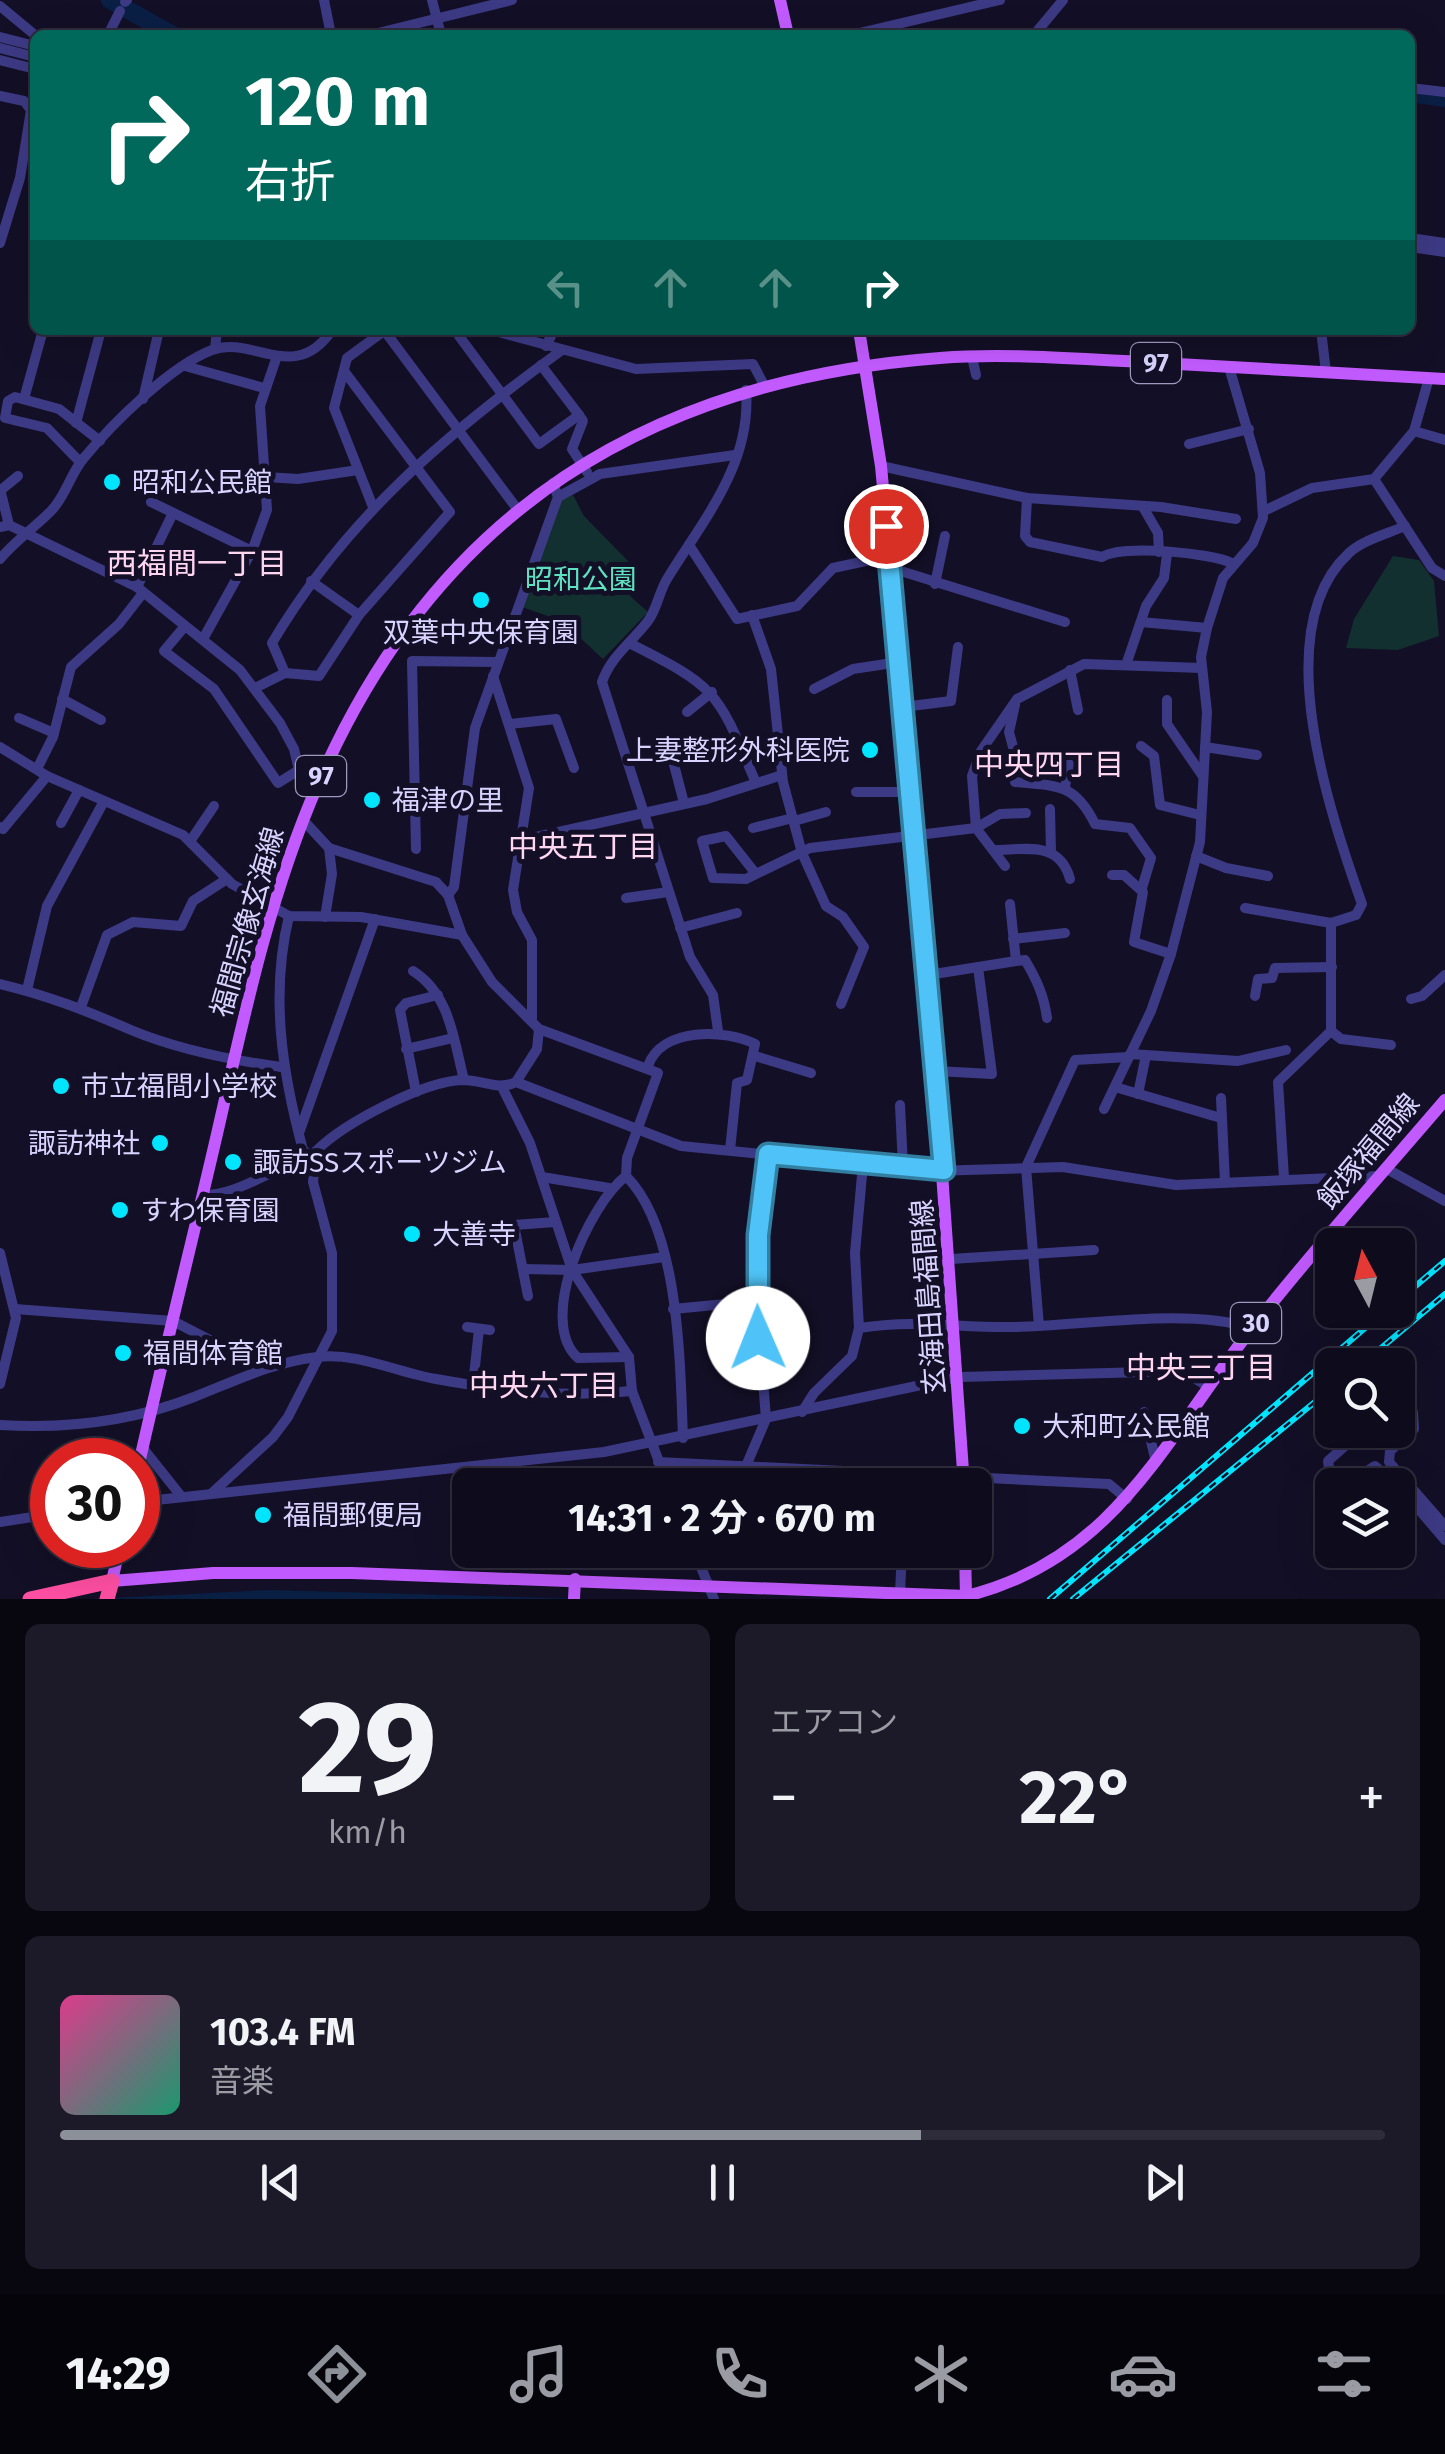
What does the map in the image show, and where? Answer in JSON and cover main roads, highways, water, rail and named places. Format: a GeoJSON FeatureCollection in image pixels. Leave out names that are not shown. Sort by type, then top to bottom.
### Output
{"type":"FeatureCollection","features":[{"type":"Feature","properties":{"kind":"highway"},"geometry":{"type":"LineString","coordinates":[[30,1599],[109,1590]]}},
{"type":"Feature","properties":{"kind":"main road"},"geometry":{"type":"LineString","coordinates":[[780,0],[787,30]]}},
{"type":"Feature","properties":{"kind":"main road","name":"玄海田島福間線"},"geometry":{"type":"LineString","coordinates":[[860,335],[881,466],[928,975],[963,1468]]}},
{"type":"Feature","properties":{"kind":"main road","name":"福間宗像玄海線"},"geometry":{"type":"LineString","coordinates":[[144,1438],[273,908],[317,785],[366,691],[402,635],[458,568],[518,510],[556,490],[581,464],[668,418],[764,385],[867,367],[972,356],[1445,379]]}},
{"type":"Feature","properties":{"kind":"main road","name":"飯塚福間線"},"geometry":{"type":"LineString","coordinates":[[109,1590],[213,1574],[352,1572],[574,1590],[708,1584],[966,1596],[996,1589],[1069,1552],[1128,1499],[1252,1328],[1445,1100]]}},
{"type":"Feature","properties":{"kind":"main road"},"geometry":{"type":"LineString","coordinates":[[965,1568],[966,1596]]}},
{"type":"Feature","properties":{"kind":"water"},"geometry":{"type":"Polygon","coordinates":[[[269,1590],[587,1599],[89,1599],[269,1590]]]}},
{"type":"Feature","properties":{"kind":"waterway"},"geometry":{"type":"LineString","coordinates":[[110,0],[164,30]]}},
{"type":"Feature","properties":{"kind":"waterway"},"geometry":{"type":"LineString","coordinates":[[1415,94],[1445,98]]}},
{"type":"Feature","properties":{"kind":"railway"},"geometry":{"type":"LineString","coordinates":[[1415,1287],[1445,1261]]}},
{"type":"Feature","properties":{"kind":"railway"},"geometry":{"type":"LineString","coordinates":[[1381,1348],[1445,1294]]}},
{"type":"Feature","properties":{"kind":"railway"},"geometry":{"type":"LineString","coordinates":[[1050,1599],[1365,1328]]}},
{"type":"Feature","properties":{"kind":"railway"},"geometry":{"type":"LineString","coordinates":[[1073,1599],[1315,1402]]}},
{"type":"Feature","properties":{"kind":"place","name":"昭和公民館"},"geometry":{"type":"Point","coordinates":[112,482]}},
{"type":"Feature","properties":{"kind":"place","name":"双葉中央保育園"},"geometry":{"type":"Point","coordinates":[481,600]}},
{"type":"Feature","properties":{"kind":"place","name":"上妻整形外科医院"},"geometry":{"type":"Point","coordinates":[870,750]}},
{"type":"Feature","properties":{"kind":"place","name":"福津の里"},"geometry":{"type":"Point","coordinates":[372,800]}},
{"type":"Feature","properties":{"kind":"place","name":"市立福間小学校"},"geometry":{"type":"Point","coordinates":[61,1086]}},
{"type":"Feature","properties":{"kind":"place","name":"諏訪神社"},"geometry":{"type":"Point","coordinates":[160,1143]}},
{"type":"Feature","properties":{"kind":"place","name":"諏訪SSスポーツジム"},"geometry":{"type":"Point","coordinates":[233,1162]}},
{"type":"Feature","properties":{"kind":"place","name":"すわ保育園"},"geometry":{"type":"Point","coordinates":[120,1210]}},
{"type":"Feature","properties":{"kind":"place","name":"大善寺"},"geometry":{"type":"Point","coordinates":[412,1234]}},
{"type":"Feature","properties":{"kind":"place","name":"福間体育館"},"geometry":{"type":"Point","coordinates":[123,1353]}},
{"type":"Feature","properties":{"kind":"place","name":"大和町公民館"},"geometry":{"type":"Point","coordinates":[1022,1426]}},
{"type":"Feature","properties":{"kind":"place","name":"福間郵便局"},"geometry":{"type":"Point","coordinates":[263,1515]}},
{"type":"Feature","properties":{"kind":"district","name":"西福間一丁目"},"geometry":{"type":"Point","coordinates":[197,564]}},
{"type":"Feature","properties":{"kind":"district","name":"中央四丁目"},"geometry":{"type":"Point","coordinates":[1049,765]}},
{"type":"Feature","properties":{"kind":"district","name":"中央五丁目"},"geometry":{"type":"Point","coordinates":[583,847]}},
{"type":"Feature","properties":{"kind":"district","name":"中央三丁目"},"geometry":{"type":"Point","coordinates":[1201,1368]}},
{"type":"Feature","properties":{"kind":"district","name":"中央六丁目"},"geometry":{"type":"Point","coordinates":[544,1386]}},
{"type":"Feature","properties":{"kind":"park label","name":"昭和公園"},"geometry":{"type":"Point","coordinates":[581,579]}}]}
